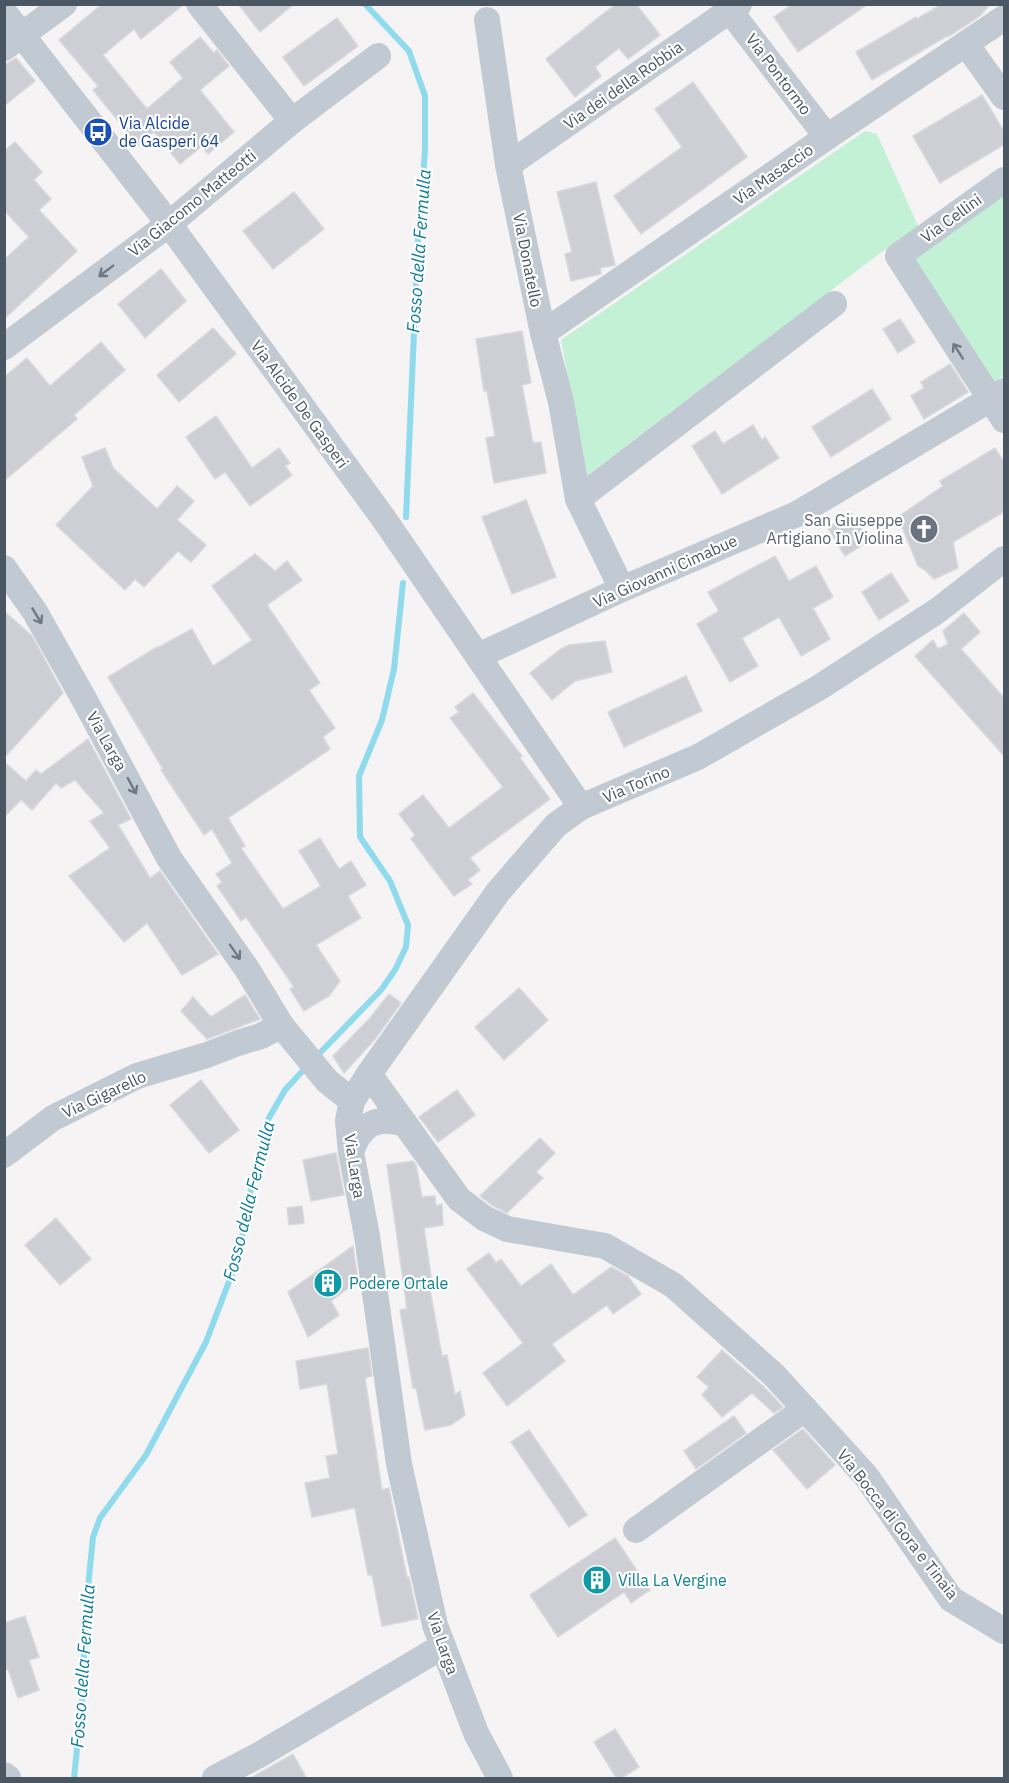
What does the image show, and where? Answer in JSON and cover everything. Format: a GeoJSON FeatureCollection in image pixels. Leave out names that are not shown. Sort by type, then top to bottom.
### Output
{"type":"FeatureCollection","features":[{"type":"Feature","properties":{"kind":"street"},"geometry":{"type":"LineString","coordinates":[[13,42],[64,4]]}},
{"type":"Feature","properties":{"kind":"street"},"geometry":{"type":"LineString","coordinates":[[199,4],[292,121]]}},
{"type":"Feature","properties":{"kind":"street","name":"Via Pontormo"},"geometry":{"type":"LineString","coordinates":[[735,8],[827,137]]}},
{"type":"Feature","properties":{"kind":"street","name":"Via dei della Robbia"},"geometry":{"type":"LineString","coordinates":[[508,165],[735,8]]}},
{"type":"Feature","properties":{"kind":"street","name":"Via Alcide De Gasperi"},"geometry":{"type":"LineString","coordinates":[[4,12],[13,42],[169,224],[384,519],[582,807]]}},
{"type":"Feature","properties":{"kind":"street","name":"Via Masaccio"},"geometry":{"type":"LineString","coordinates":[[543,333],[827,137],[1005,18]]}},
{"type":"Feature","properties":{"kind":"street","name":"Via Donatello"},"geometry":{"type":"LineString","coordinates":[[487,20],[508,165],[543,333],[561,402],[578,499],[622,589]]}},
{"type":"Feature","properties":{"kind":"street"},"geometry":{"type":"LineString","coordinates":[[966,44],[1005,97]]}},
{"type":"Feature","properties":{"kind":"street","name":"Via Giacomo Matteotti"},"geometry":{"type":"LineString","coordinates":[[4,347],[169,224],[292,121],[378,56]]}},
{"type":"Feature","properties":{"kind":"street","name":"Via Cellini"},"geometry":{"type":"LineString","coordinates":[[1000,404],[897,256],[1005,180]]}},
{"type":"Feature","properties":{"kind":"street"},"geometry":{"type":"LineString","coordinates":[[578,499],[834,304]]}},
{"type":"Feature","properties":{"kind":"street","name":"Via Giovanni Cimabue"},"geometry":{"type":"LineString","coordinates":[[478,656],[622,589],[797,514],[1000,404]]}},
{"type":"Feature","properties":{"kind":"street","name":"Via Torino"},"geometry":{"type":"LineString","coordinates":[[352,1101],[498,892],[556,825],[582,807],[698,757],[820,687],[937,610],[1005,559]]}},
{"type":"Feature","properties":{"kind":"street","name":"Via Larga"},"geometry":{"type":"LineString","coordinates":[[4,568],[35,612],[74,680],[169,858],[247,969],[281,1025],[324,1076],[352,1101],[348,1121],[351,1152],[367,1236],[399,1464],[435,1625],[476,1733],[500,1779]]}},
{"type":"Feature","properties":{"kind":"street","name":"Via Gigarello"},"geometry":{"type":"LineString","coordinates":[[4,1155],[53,1118],[137,1076],[261,1036],[281,1025]]}},
{"type":"Feature","properties":{"kind":"street","name":"Via Bocca di Gora e Tinaia"},"geometry":{"type":"LineString","coordinates":[[369,1074],[459,1199],[484,1218],[507,1229],[605,1246],[673,1285],[774,1375],[866,1476],[951,1599],[1005,1631]]}},
{"type":"Feature","properties":{"kind":"street"},"geometry":{"type":"LineString","coordinates":[[351,1152],[357,1136],[370,1124],[390,1119],[405,1124]]}},
{"type":"Feature","properties":{"kind":"street"},"geometry":{"type":"LineString","coordinates":[[636,1530],[805,1409]]}},
{"type":"Feature","properties":{"kind":"street"},"geometry":{"type":"LineString","coordinates":[[215,1779],[443,1646]]}},
{"type":"Feature","properties":{"kind":"street"},"geometry":{"type":"LineString","coordinates":[[4,1775],[8,1779]]}},
{"type":"Feature","properties":{"kind":"green space"},"geometry":{"type":"Polygon","coordinates":[[[865,131],[877,134],[919,228],[883,251],[586,476],[561,340],[865,131]]]}},
{"type":"Feature","properties":{"kind":"green space"},"geometry":{"type":"Polygon","coordinates":[[[1004,189],[1004,375],[989,385],[904,257],[1004,189]]]}},
{"type":"Feature","properties":{"kind":"building"},"geometry":{"type":"Polygon","coordinates":[[[102,4],[184,4],[141,39],[134,29],[103,55],[147,109],[183,78],[170,62],[200,37],[214,53],[217,50],[229,66],[200,90],[234,132],[208,154],[202,146],[180,164],[154,132],[138,145],[93,90],[98,86],[59,40],[102,4]]]}},
{"type":"Feature","properties":{"kind":"building"},"geometry":{"type":"Polygon","coordinates":[[[238,4],[294,4],[260,32],[238,4]]]}},
{"type":"Feature","properties":{"kind":"building"},"geometry":{"type":"Polygon","coordinates":[[[616,4],[636,4],[660,35],[628,59],[619,48],[595,67],[601,76],[575,97],[546,59],[616,4]]]}},
{"type":"Feature","properties":{"kind":"building"},"geometry":{"type":"Polygon","coordinates":[[[793,4],[868,4],[798,52],[774,17],[793,4]]]}},
{"type":"Feature","properties":{"kind":"building"},"geometry":{"type":"Polygon","coordinates":[[[942,4],[990,4],[980,16],[948,37],[872,80],[856,52],[942,4]]]}},
{"type":"Feature","properties":{"kind":"building"},"geometry":{"type":"Polygon","coordinates":[[[337,18],[358,46],[304,86],[283,57],[337,18]]]}},
{"type":"Feature","properties":{"kind":"building"},"geometry":{"type":"Polygon","coordinates":[[[16,58],[35,81],[4,106],[4,65],[16,58]]]}},
{"type":"Feature","properties":{"kind":"building"},"geometry":{"type":"Polygon","coordinates":[[[693,82],[747,157],[641,234],[614,196],[682,147],[655,109],[693,82]]]}},
{"type":"Feature","properties":{"kind":"building"},"geometry":{"type":"Polygon","coordinates":[[[982,95],[1005,133],[1005,144],[940,183],[913,136],[982,95]]]}},
{"type":"Feature","properties":{"kind":"building"},"geometry":{"type":"Polygon","coordinates":[[[15,142],[42,172],[34,180],[51,199],[39,210],[77,251],[4,319],[4,260],[29,237],[4,210],[4,151],[15,142]]]}},
{"type":"Feature","properties":{"kind":"building"},"geometry":{"type":"Polygon","coordinates":[[[596,182],[615,265],[600,268],[601,274],[571,281],[565,254],[572,252],[557,192],[596,182]]]}},
{"type":"Feature","properties":{"kind":"building"},"geometry":{"type":"Polygon","coordinates":[[[294,192],[324,229],[273,269],[243,231],[294,192]]]}},
{"type":"Feature","properties":{"kind":"building"},"geometry":{"type":"Polygon","coordinates":[[[161,269],[186,301],[145,338],[118,304],[161,269]]]}},
{"type":"Feature","properties":{"kind":"building"},"geometry":{"type":"Polygon","coordinates":[[[900,319],[915,342],[898,353],[883,329],[900,319]]]}},
{"type":"Feature","properties":{"kind":"building"},"geometry":{"type":"Polygon","coordinates":[[[213,328],[236,354],[179,402],[157,375],[213,328]]]}},
{"type":"Feature","properties":{"kind":"building"},"geometry":{"type":"Polygon","coordinates":[[[522,331],[531,383],[522,385],[533,443],[541,442],[546,473],[494,483],[486,438],[495,436],[487,391],[484,391],[476,339],[522,331]]]}},
{"type":"Feature","properties":{"kind":"building"},"geometry":{"type":"Polygon","coordinates":[[[101,342],[125,370],[74,415],[77,419],[4,481],[4,377],[27,358],[50,386],[101,342]]]}},
{"type":"Feature","properties":{"kind":"building"},"geometry":{"type":"Polygon","coordinates":[[[950,364],[968,392],[924,419],[911,396],[924,388],[921,382],[950,364]]]}},
{"type":"Feature","properties":{"kind":"building"},"geometry":{"type":"Polygon","coordinates":[[[872,389],[891,419],[831,457],[812,427],[872,389]]]}},
{"type":"Feature","properties":{"kind":"building"},"geometry":{"type":"Polygon","coordinates":[[[216,416],[252,468],[279,448],[290,463],[285,466],[292,475],[250,506],[225,472],[215,479],[186,437],[216,416]]]}},
{"type":"Feature","properties":{"kind":"building"},"geometry":{"type":"Polygon","coordinates":[[[753,425],[762,440],[765,437],[779,458],[722,494],[692,446],[715,431],[723,444],[753,425]]]}},
{"type":"Feature","properties":{"kind":"building"},"geometry":{"type":"Polygon","coordinates":[[[105,448],[113,468],[157,509],[177,486],[194,501],[177,520],[206,545],[191,562],[178,551],[144,587],[135,579],[125,590],[56,525],[93,486],[82,457],[105,448]]]}},
{"type":"Feature","properties":{"kind":"building"},"geometry":{"type":"Polygon","coordinates":[[[995,448],[1005,464],[1005,511],[953,542],[958,568],[934,579],[918,566],[898,517],[943,486],[940,481],[995,448]]]}},
{"type":"Feature","properties":{"kind":"building"},"geometry":{"type":"Polygon","coordinates":[[[526,500],[556,577],[512,594],[482,517],[526,500]]]}},
{"type":"Feature","properties":{"kind":"building"},"geometry":{"type":"Polygon","coordinates":[[[851,513],[869,541],[845,556],[828,528],[851,513]]]}},
{"type":"Feature","properties":{"kind":"building"},"geometry":{"type":"Polygon","coordinates":[[[255,554],[275,571],[287,561],[302,580],[267,605],[320,683],[309,690],[335,728],[323,737],[330,749],[228,818],[245,846],[241,848],[283,909],[321,886],[299,851],[320,838],[339,869],[351,861],[366,885],[348,896],[361,918],[316,945],[340,981],[329,996],[304,1011],[290,989],[294,987],[246,917],[241,921],[217,886],[222,882],[216,874],[232,863],[212,829],[204,835],[161,770],[163,769],[108,677],[192,629],[213,666],[252,640],[212,586],[255,554]]]}},
{"type":"Feature","properties":{"kind":"building"},"geometry":{"type":"Polygon","coordinates":[[[775,556],[789,581],[816,566],[833,597],[813,608],[830,639],[801,656],[779,617],[742,638],[758,666],[730,682],[697,624],[719,611],[708,592],[775,556]]]}},
{"type":"Feature","properties":{"kind":"building"},"geometry":{"type":"Polygon","coordinates":[[[891,573],[909,601],[879,620],[862,592],[891,573]]]}},
{"type":"Feature","properties":{"kind":"building"},"geometry":{"type":"Polygon","coordinates":[[[4,611],[32,636],[63,693],[4,758],[4,611]]]}},
{"type":"Feature","properties":{"kind":"building"},"geometry":{"type":"Polygon","coordinates":[[[964,613],[980,632],[961,649],[1005,699],[1005,757],[915,656],[933,640],[938,649],[948,644],[943,631],[964,613]]]}},
{"type":"Feature","properties":{"kind":"building"},"geometry":{"type":"Polygon","coordinates":[[[605,641],[612,672],[575,681],[552,700],[530,673],[569,645],[605,641]]]}},
{"type":"Feature","properties":{"kind":"building"},"geometry":{"type":"Polygon","coordinates":[[[686,676],[702,711],[624,747],[608,712],[686,676]]]}},
{"type":"Feature","properties":{"kind":"building"},"geometry":{"type":"Polygon","coordinates":[[[473,693],[522,756],[520,758],[550,799],[470,858],[480,870],[468,880],[472,884],[454,896],[411,839],[415,835],[399,814],[423,795],[449,828],[503,787],[450,718],[459,712],[455,707],[473,693]]]}},
{"type":"Feature","properties":{"kind":"building"},"geometry":{"type":"Polygon","coordinates":[[[88,739],[131,819],[118,825],[150,878],[160,871],[218,954],[182,975],[147,923],[124,942],[69,876],[110,848],[90,821],[104,813],[75,780],[61,788],[56,783],[32,810],[21,800],[4,817],[4,762],[26,781],[36,770],[41,774],[88,739]]]}},
{"type":"Feature","properties":{"kind":"building"},"geometry":{"type":"Polygon","coordinates":[[[519,988],[548,1020],[504,1060],[475,1027],[519,988]]]}},
{"type":"Feature","properties":{"kind":"building"},"geometry":{"type":"Polygon","coordinates":[[[389,994],[401,1003],[376,1038],[344,1073],[333,1056],[370,1018],[389,994]]]}},
{"type":"Feature","properties":{"kind":"building"},"geometry":{"type":"Polygon","coordinates":[[[245,995],[260,1019],[207,1039],[181,1011],[193,997],[211,1017],[245,995]]]}},
{"type":"Feature","properties":{"kind":"building"},"geometry":{"type":"Polygon","coordinates":[[[201,1080],[239,1130],[209,1153],[170,1105],[201,1080]]]}},
{"type":"Feature","properties":{"kind":"building"},"geometry":{"type":"Polygon","coordinates":[[[457,1090],[475,1115],[438,1142],[419,1117],[457,1090]]]}},
{"type":"Feature","properties":{"kind":"building"},"geometry":{"type":"Polygon","coordinates":[[[540,1138],[555,1153],[536,1172],[543,1178],[507,1213],[480,1196],[540,1138]]]}},
{"type":"Feature","properties":{"kind":"building"},"geometry":{"type":"Polygon","coordinates":[[[336,1153],[344,1195],[311,1201],[303,1160],[336,1153]]]}},
{"type":"Feature","properties":{"kind":"building"},"geometry":{"type":"Polygon","coordinates":[[[413,1161],[416,1165],[422,1197],[435,1196],[436,1206],[442,1204],[443,1225],[424,1228],[432,1283],[429,1284],[442,1356],[447,1355],[455,1395],[460,1391],[465,1415],[451,1425],[425,1430],[416,1388],[413,1388],[400,1310],[407,1309],[387,1165],[413,1161]]]}},
{"type":"Feature","properties":{"kind":"building"},"geometry":{"type":"Polygon","coordinates":[[[302,1206],[304,1223],[289,1225],[287,1208],[302,1206]]]}},
{"type":"Feature","properties":{"kind":"building"},"geometry":{"type":"Polygon","coordinates":[[[56,1218],[91,1259],[60,1285],[25,1245],[56,1218]]]}},
{"type":"Feature","properties":{"kind":"building","name":"Podere Ortale"},"geometry":{"type":"Polygon","coordinates":[[[353,1246],[358,1281],[331,1301],[339,1315],[308,1337],[288,1292],[353,1246]]]}},
{"type":"Feature","properties":{"kind":"building"},"geometry":{"type":"Polygon","coordinates":[[[489,1253],[496,1263],[501,1259],[521,1286],[551,1264],[573,1295],[611,1267],[628,1276],[641,1294],[613,1314],[607,1305],[552,1344],[565,1361],[507,1406],[483,1373],[523,1343],[467,1269],[489,1253]]]}},
{"type":"Feature","properties":{"kind":"building"},"geometry":{"type":"Polygon","coordinates":[[[368,1348],[372,1376],[365,1378],[382,1490],[389,1488],[407,1578],[409,1577],[418,1619],[382,1626],[372,1575],[368,1575],[355,1508],[312,1517],[305,1483],[330,1478],[326,1456],[338,1454],[327,1384],[300,1389],[296,1361],[368,1348]]]}},
{"type":"Feature","properties":{"kind":"building"},"geometry":{"type":"Polygon","coordinates":[[[722,1350],[783,1407],[774,1413],[752,1393],[722,1417],[702,1395],[709,1387],[697,1377],[722,1350]]]}},
{"type":"Feature","properties":{"kind":"building"},"geometry":{"type":"Polygon","coordinates":[[[734,1416],[746,1433],[696,1469],[684,1451],[734,1416]]]}},
{"type":"Feature","properties":{"kind":"building"},"geometry":{"type":"Polygon","coordinates":[[[803,1429],[835,1465],[807,1489],[773,1450],[803,1429]]]}},
{"type":"Feature","properties":{"kind":"building"},"geometry":{"type":"Polygon","coordinates":[[[529,1430],[587,1515],[569,1527],[511,1442],[529,1430]]]}},
{"type":"Feature","properties":{"kind":"building","name":"Villa La Vergine"},"geometry":{"type":"Polygon","coordinates":[[[615,1538],[650,1590],[631,1603],[624,1592],[558,1637],[530,1595],[615,1538]]]}},
{"type":"Feature","properties":{"kind":"building"},"geometry":{"type":"Polygon","coordinates":[[[25,1616],[39,1657],[29,1660],[39,1690],[18,1698],[8,1669],[4,1670],[4,1623],[25,1616]]]}},
{"type":"Feature","properties":{"kind":"building"},"geometry":{"type":"Polygon","coordinates":[[[615,1729],[639,1767],[620,1779],[617,1779],[594,1742],[615,1729]]]}},
{"type":"Feature","properties":{"kind":"building"},"geometry":{"type":"Polygon","coordinates":[[[293,1754],[307,1779],[249,1779],[293,1754]]]}},
{"type":"Feature","properties":{"kind":"waterway","name":"Fosso della Fermulla"},"geometry":{"type":"LineString","coordinates":[[365,4],[409,51],[425,96],[425,151],[418,239],[406,517]]}},
{"type":"Feature","properties":{"kind":"waterway","name":"Fosso della Fermulla"},"geometry":{"type":"LineString","coordinates":[[315,1058],[381,990],[395,970],[406,947],[408,925],[390,881],[360,837],[359,776],[382,720],[394,669],[403,583]]}},
{"type":"Feature","properties":{"kind":"waterway","name":"Fosso della Fermulla"},"geometry":{"type":"LineString","coordinates":[[74,1778],[82,1700],[86,1608],[93,1537],[100,1518],[146,1455],[206,1342],[238,1258],[266,1123],[285,1090],[308,1065]]}},
{"type":"Feature","properties":{"kind":"place","name":"Via Alcide de Gasperi 64"},"geometry":{"type":"Point","coordinates":[98,132]}},
{"type":"Feature","properties":{"kind":"place","name":"San Giuseppe Artigiano In Violina"},"geometry":{"type":"Point","coordinates":[924,529]}},
{"type":"Feature","properties":{"kind":"place","name":"Podere Ortale"},"geometry":{"type":"Point","coordinates":[328,1283]}},
{"type":"Feature","properties":{"kind":"place","name":"Villa La Vergine"},"geometry":{"type":"Point","coordinates":[597,1580]}}]}
